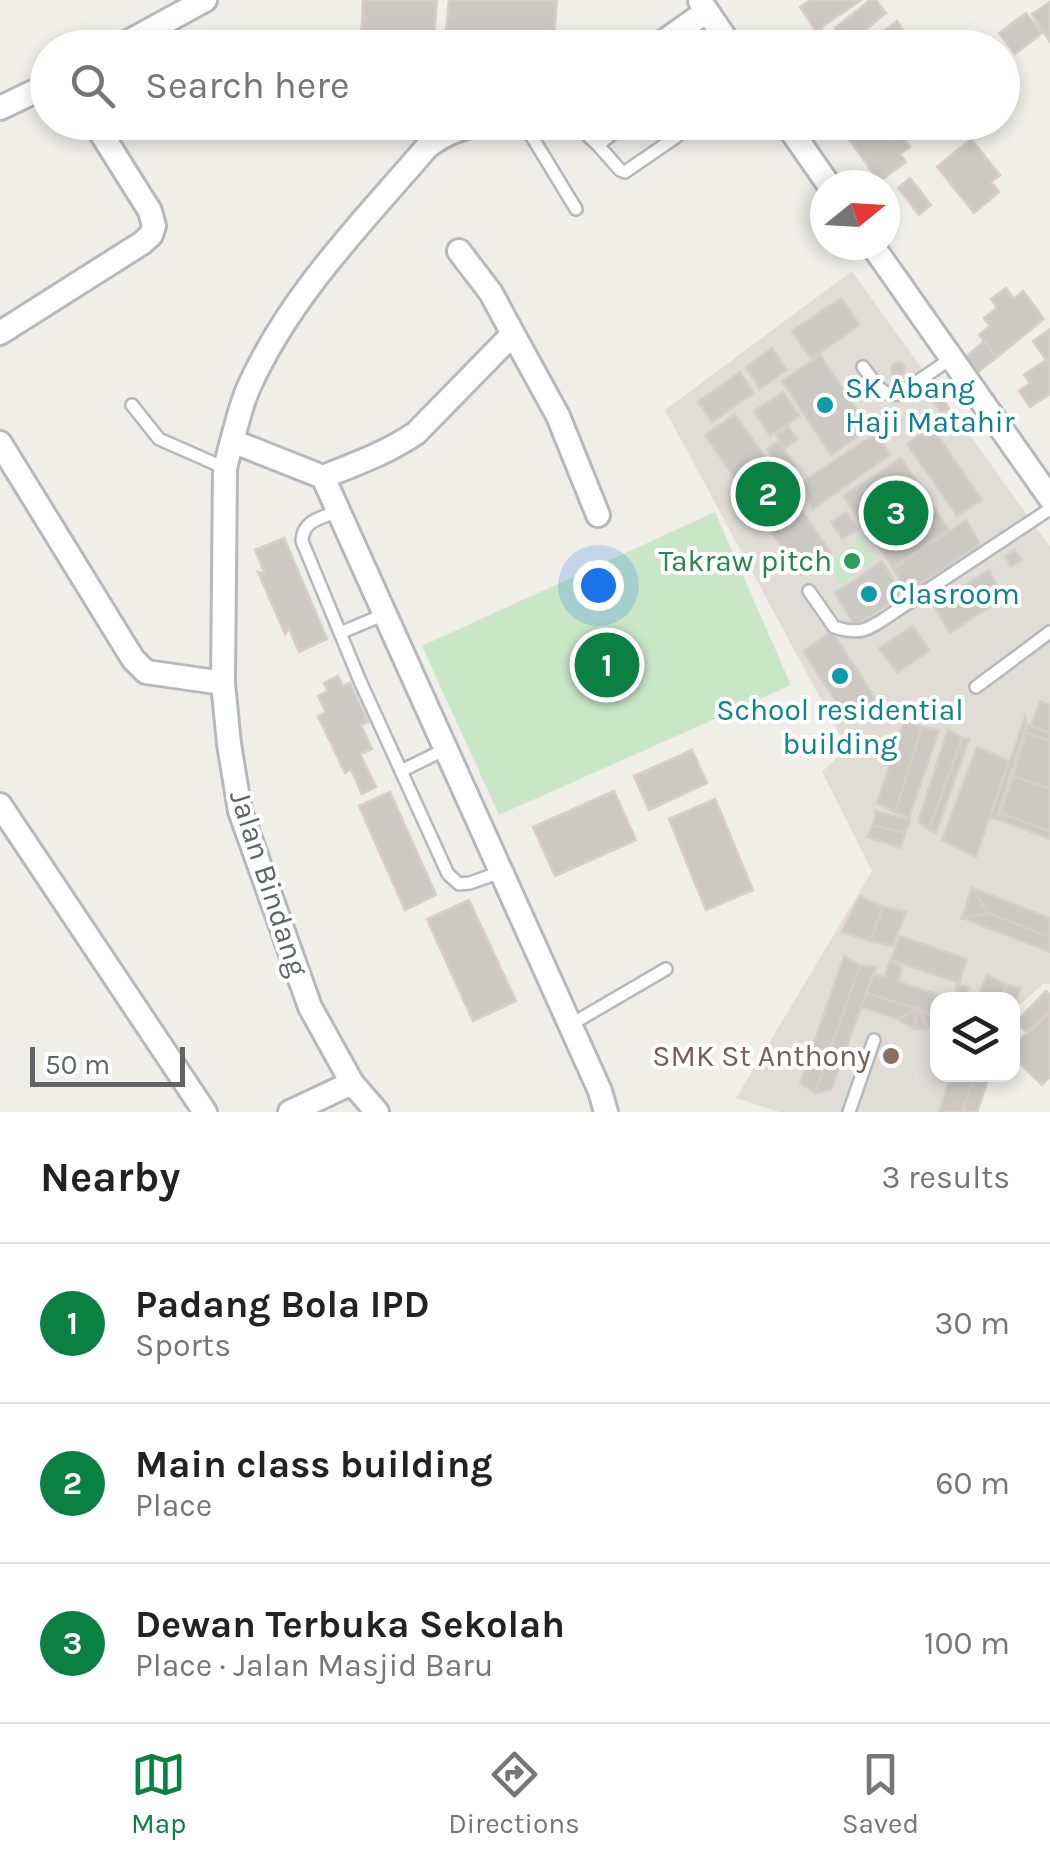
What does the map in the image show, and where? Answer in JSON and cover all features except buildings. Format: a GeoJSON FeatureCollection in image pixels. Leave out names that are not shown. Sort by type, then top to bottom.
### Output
{"type":"FeatureCollection","features":[{"type":"Feature","properties":{"kind":"street"},"geometry":{"type":"LineString","coordinates":[[143,30],[176,7],[205,0]]}},
{"type":"Feature","properties":{"kind":"street"},"geometry":{"type":"LineString","coordinates":[[676,30],[703,6],[720,30]]}},
{"type":"Feature","properties":{"kind":"street"},"geometry":{"type":"LineString","coordinates":[[0,108],[30,93]]}},
{"type":"Feature","properties":{"kind":"street"},"geometry":{"type":"LineString","coordinates":[[0,333],[122,257],[151,234],[154,226],[150,211],[105,140]]}},
{"type":"Feature","properties":{"kind":"street","name":"Jalan Bindang"},"geometry":{"type":"LineString","coordinates":[[377,1112],[352,1082],[310,1008],[240,811],[223,683],[225,468],[246,393],[266,351],[314,278],[437,140]]}},
{"type":"Feature","properties":{"kind":"street"},"geometry":{"type":"LineString","coordinates":[[798,140],[819,170]]}},
{"type":"Feature","properties":{"kind":"street"},"geometry":{"type":"LineString","coordinates":[[458,251],[492,292],[558,416],[598,514]]}},
{"type":"Feature","properties":{"kind":"street"},"geometry":{"type":"LineString","coordinates":[[883,260],[1050,498]]}},
{"type":"Feature","properties":{"kind":"street"},"geometry":{"type":"LineString","coordinates":[[232,441],[323,476],[374,457],[416,433],[512,334]]}},
{"type":"Feature","properties":{"kind":"street"},"geometry":{"type":"LineString","coordinates":[[0,444],[133,659],[146,672],[223,683]]}},
{"type":"Feature","properties":{"kind":"street"},"geometry":{"type":"LineString","coordinates":[[323,476],[600,1091],[606,1112]]}},
{"type":"Feature","properties":{"kind":"street"},"geometry":{"type":"LineString","coordinates":[[0,805],[208,1111]]}},
{"type":"Feature","properties":{"kind":"street"},"geometry":{"type":"LineString","coordinates":[[290,1112],[352,1082]]}},
{"type":"Feature","properties":{"kind":"lane"},"geometry":{"type":"LineString","coordinates":[[534,140],[576,209]]}},
{"type":"Feature","properties":{"kind":"lane"},"geometry":{"type":"LineString","coordinates":[[592,140],[625,172],[672,140]]}},
{"type":"Feature","properties":{"kind":"lane"},"geometry":{"type":"LineString","coordinates":[[598,145],[605,140]]}},
{"type":"Feature","properties":{"kind":"lane"},"geometry":{"type":"LineString","coordinates":[[863,367],[882,392],[890,396],[952,358]]}},
{"type":"Feature","properties":{"kind":"lane"},"geometry":{"type":"LineString","coordinates":[[132,405],[159,439],[225,468]]}},
{"type":"Feature","properties":{"kind":"lane"},"geometry":{"type":"LineString","coordinates":[[809,591],[834,627],[858,632],[1050,510]]}},
{"type":"Feature","properties":{"kind":"lane"},"geometry":{"type":"LineString","coordinates":[[338,511],[308,522],[302,541],[401,771],[448,874],[459,884],[502,872]]}},
{"type":"Feature","properties":{"kind":"lane"},"geometry":{"type":"LineString","coordinates":[[340,634],[385,614]]}},
{"type":"Feature","properties":{"kind":"lane"},"geometry":{"type":"LineString","coordinates":[[976,687],[1050,632]]}},
{"type":"Feature","properties":{"kind":"lane"},"geometry":{"type":"LineString","coordinates":[[401,771],[446,750]]}},
{"type":"Feature","properties":{"kind":"lane"},"geometry":{"type":"LineString","coordinates":[[570,1025],[666,969]]}},
{"type":"Feature","properties":{"kind":"lane"},"geometry":{"type":"LineString","coordinates":[[849,1112],[874,1040]]}},
{"type":"Feature","properties":{"kind":"shaded area"},"geometry":{"type":"Polygon","coordinates":[[[852,271],[1050,547],[1050,984],[1043,984],[1020,1005],[1020,992],[930,992],[930,1082],[988,1082],[977,1112],[780,1112],[736,1098],[872,871],[822,772],[847,748],[665,410],[852,271]]]}},
{"type":"Feature","properties":{"kind":"green space"},"geometry":{"type":"Polygon","coordinates":[[[715,512],[791,685],[499,815],[422,646],[715,512]]]}},
{"type":"Feature","properties":{"kind":"green space","name":"Takraw pitch"},"geometry":{"type":"Polygon","coordinates":[[[862,538],[876,559],[840,584],[827,563],[862,538]]]}},
{"type":"Feature","properties":{"kind":"place","name":"SK Abang Haji Matahir"},"geometry":{"type":"Point","coordinates":[825,405]}},
{"type":"Feature","properties":{"kind":"place","name":"Main class building"},"geometry":{"type":"Point","coordinates":[768,494]}},
{"type":"Feature","properties":{"kind":"place","name":"Dewan Terbuka Sekolah"},"geometry":{"type":"Point","coordinates":[896,513]}},
{"type":"Feature","properties":{"kind":"place","name":"Takraw pitch"},"geometry":{"type":"Point","coordinates":[852,561]}},
{"type":"Feature","properties":{"kind":"place","name":"Clasroom"},"geometry":{"type":"Point","coordinates":[869,594]}},
{"type":"Feature","properties":{"kind":"place","name":"Padang Bola IPD"},"geometry":{"type":"Point","coordinates":[607,665]}},
{"type":"Feature","properties":{"kind":"place","name":"School residential building"},"geometry":{"type":"Point","coordinates":[840,676]}},
{"type":"Feature","properties":{"kind":"place","name":"SMK St Anthony"},"geometry":{"type":"Point","coordinates":[891,1056]}}]}
